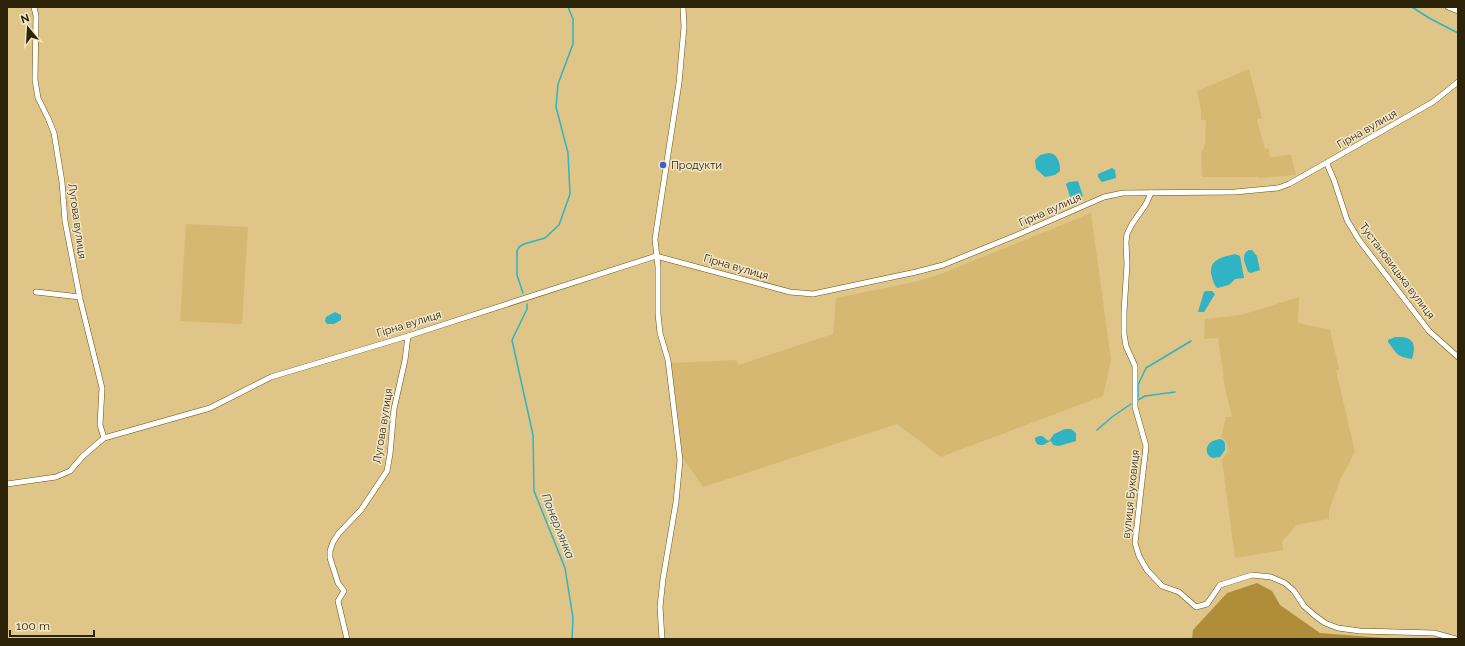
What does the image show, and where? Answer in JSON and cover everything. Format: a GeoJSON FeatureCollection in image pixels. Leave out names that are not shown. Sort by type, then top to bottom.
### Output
{"type":"FeatureCollection","features":[{"type":"Feature","properties":{"kind":"street","name":"Лугова вулиця"},"geometry":{"type":"LineString","coordinates":[[34,7],[36,16],[35,80],[38,98],[54,134],[62,182],[65,221],[80,297],[102,388],[100,425],[104,438]]}},
{"type":"Feature","properties":{"kind":"street"},"geometry":{"type":"LineString","coordinates":[[662,639],[660,607],[663,579],[676,502],[680,460],[668,360],[660,333],[658,314],[658,267],[655,239],[679,83],[684,27],[683,7]]}},
{"type":"Feature","properties":{"kind":"street"},"geometry":{"type":"LineString","coordinates":[[1448,7],[1458,12]]}},
{"type":"Feature","properties":{"kind":"street","name":"Гірна вулиця"},"geometry":{"type":"LineString","coordinates":[[7,484],[56,477],[70,471],[83,456],[104,438],[210,408],[271,377],[408,336],[656,256],[790,292],[813,294],[943,265],[1104,197],[1123,193],[1235,192],[1278,188],[1289,184],[1327,164],[1433,102],[1458,82]]}},
{"type":"Feature","properties":{"kind":"street","name":"Тустановицька вулиця"},"geometry":{"type":"LineString","coordinates":[[1327,164],[1334,180],[1347,220],[1358,240],[1429,331],[1458,357]]}},
{"type":"Feature","properties":{"kind":"street","name":"вулиця Буковиця"},"geometry":{"type":"LineString","coordinates":[[1150,193],[1146,204],[1127,234],[1124,312],[1126,346],[1135,366],[1135,407],[1146,446],[1135,543],[1139,556],[1147,570],[1162,586],[1179,592],[1196,607],[1207,604],[1220,585],[1252,575],[1271,577],[1285,582],[1294,591],[1304,606],[1314,615],[1338,628],[1360,631],[1434,633],[1456,639]]}},
{"type":"Feature","properties":{"kind":"street"},"geometry":{"type":"LineString","coordinates":[[36,292],[80,297]]}},
{"type":"Feature","properties":{"kind":"street","name":"Лугова вулиця"},"geometry":{"type":"LineString","coordinates":[[347,639],[338,601],[344,591],[338,583],[330,558],[330,550],[339,533],[361,510],[387,471],[394,409],[405,360],[408,336]]}},
{"type":"Feature","properties":{"kind":"shaded area"},"geometry":{"type":"Polygon","coordinates":[[[1249,69],[1262,118],[1257,120],[1265,149],[1268,148],[1270,157],[1291,155],[1296,175],[1259,178],[1202,177],[1201,153],[1205,145],[1206,120],[1201,120],[1201,109],[1197,91],[1249,69]]]}},
{"type":"Feature","properties":{"kind":"shaded area"},"geometry":{"type":"Polygon","coordinates":[[[1091,213],[1111,360],[1103,396],[941,457],[897,424],[703,487],[682,457],[671,363],[736,360],[738,365],[833,334],[836,298],[914,282],[941,274],[1091,213]]]}},
{"type":"Feature","properties":{"kind":"shaded area"},"geometry":{"type":"Polygon","coordinates":[[[186,224],[248,227],[242,324],[180,321],[186,224]]]}},
{"type":"Feature","properties":{"kind":"shaded area"},"geometry":{"type":"Polygon","coordinates":[[[1299,297],[1298,323],[1330,330],[1339,369],[1336,370],[1355,452],[1340,480],[1329,511],[1329,519],[1296,525],[1282,542],[1283,550],[1235,558],[1222,460],[1228,451],[1226,441],[1221,437],[1226,417],[1232,417],[1225,388],[1218,338],[1204,339],[1205,319],[1241,315],[1299,297]]]}},
{"type":"Feature","properties":{"kind":"shaded area"},"geometry":{"type":"Polygon","coordinates":[[[1257,583],[1272,591],[1280,605],[1320,633],[1397,639],[1192,639],[1193,630],[1227,593],[1257,583]]]}},
{"type":"Feature","properties":{"kind":"water"},"geometry":{"type":"Polygon","coordinates":[[[1049,153],[1055,155],[1058,159],[1060,171],[1055,175],[1045,177],[1036,169],[1035,160],[1040,155],[1049,153]]]}},
{"type":"Feature","properties":{"kind":"water"},"geometry":{"type":"Polygon","coordinates":[[[1112,168],[1115,170],[1116,178],[1102,182],[1098,177],[1098,174],[1112,168]]]}},
{"type":"Feature","properties":{"kind":"water"},"geometry":{"type":"Polygon","coordinates":[[[1078,181],[1083,196],[1071,200],[1066,184],[1069,182],[1078,181]]]}},
{"type":"Feature","properties":{"kind":"water"},"geometry":{"type":"Polygon","coordinates":[[[1252,250],[1257,256],[1260,270],[1251,273],[1248,272],[1244,260],[1246,252],[1252,250]]]}},
{"type":"Feature","properties":{"kind":"water"},"geometry":{"type":"Polygon","coordinates":[[[1235,254],[1240,256],[1244,278],[1235,279],[1229,285],[1217,288],[1214,284],[1211,271],[1214,263],[1225,256],[1235,254]]]}},
{"type":"Feature","properties":{"kind":"water"},"geometry":{"type":"Polygon","coordinates":[[[1212,291],[1215,294],[1204,312],[1198,312],[1204,292],[1212,291]]]}},
{"type":"Feature","properties":{"kind":"water"},"geometry":{"type":"Polygon","coordinates":[[[335,312],[341,315],[341,320],[334,324],[327,324],[325,321],[326,317],[335,312]]]}},
{"type":"Feature","properties":{"kind":"water"},"geometry":{"type":"Polygon","coordinates":[[[1395,337],[1410,339],[1414,345],[1412,359],[1400,356],[1394,350],[1388,340],[1395,337]]]}},
{"type":"Feature","properties":{"kind":"water"},"geometry":{"type":"Polygon","coordinates":[[[1065,429],[1071,429],[1076,433],[1076,441],[1059,446],[1053,445],[1051,441],[1043,445],[1039,445],[1035,440],[1035,438],[1041,436],[1049,441],[1054,434],[1065,429]]]}},
{"type":"Feature","properties":{"kind":"water"},"geometry":{"type":"Polygon","coordinates":[[[1220,439],[1225,443],[1225,450],[1220,457],[1210,457],[1207,453],[1209,444],[1212,441],[1220,439]]]}},
{"type":"Feature","properties":{"kind":"waterway","name":"Понерлянка"},"geometry":{"type":"LineString","coordinates":[[523,293],[517,275],[517,251],[519,247],[524,244],[545,238],[559,225],[570,194],[568,153],[556,107],[558,84],[573,44],[573,19],[568,7]]}},
{"type":"Feature","properties":{"kind":"waterway"},"geometry":{"type":"LineString","coordinates":[[1412,7],[1429,18],[1458,33]]}},
{"type":"Feature","properties":{"kind":"waterway","name":"Понерлянка"},"geometry":{"type":"LineString","coordinates":[[527,304],[527,309],[512,340],[533,435],[534,491],[565,568],[573,618],[572,639]]}},
{"type":"Feature","properties":{"kind":"waterway"},"geometry":{"type":"LineString","coordinates":[[1138,397],[1138,385],[1146,368],[1191,341]]}},
{"type":"Feature","properties":{"kind":"waterway"},"geometry":{"type":"LineString","coordinates":[[1138,400],[1145,396],[1175,392]]}},
{"type":"Feature","properties":{"kind":"waterway"},"geometry":{"type":"LineString","coordinates":[[1097,430],[1112,417],[1131,404]]}},
{"type":"Feature","properties":{"kind":"place","name":"Продукти"},"geometry":{"type":"Point","coordinates":[663,165]}}]}
